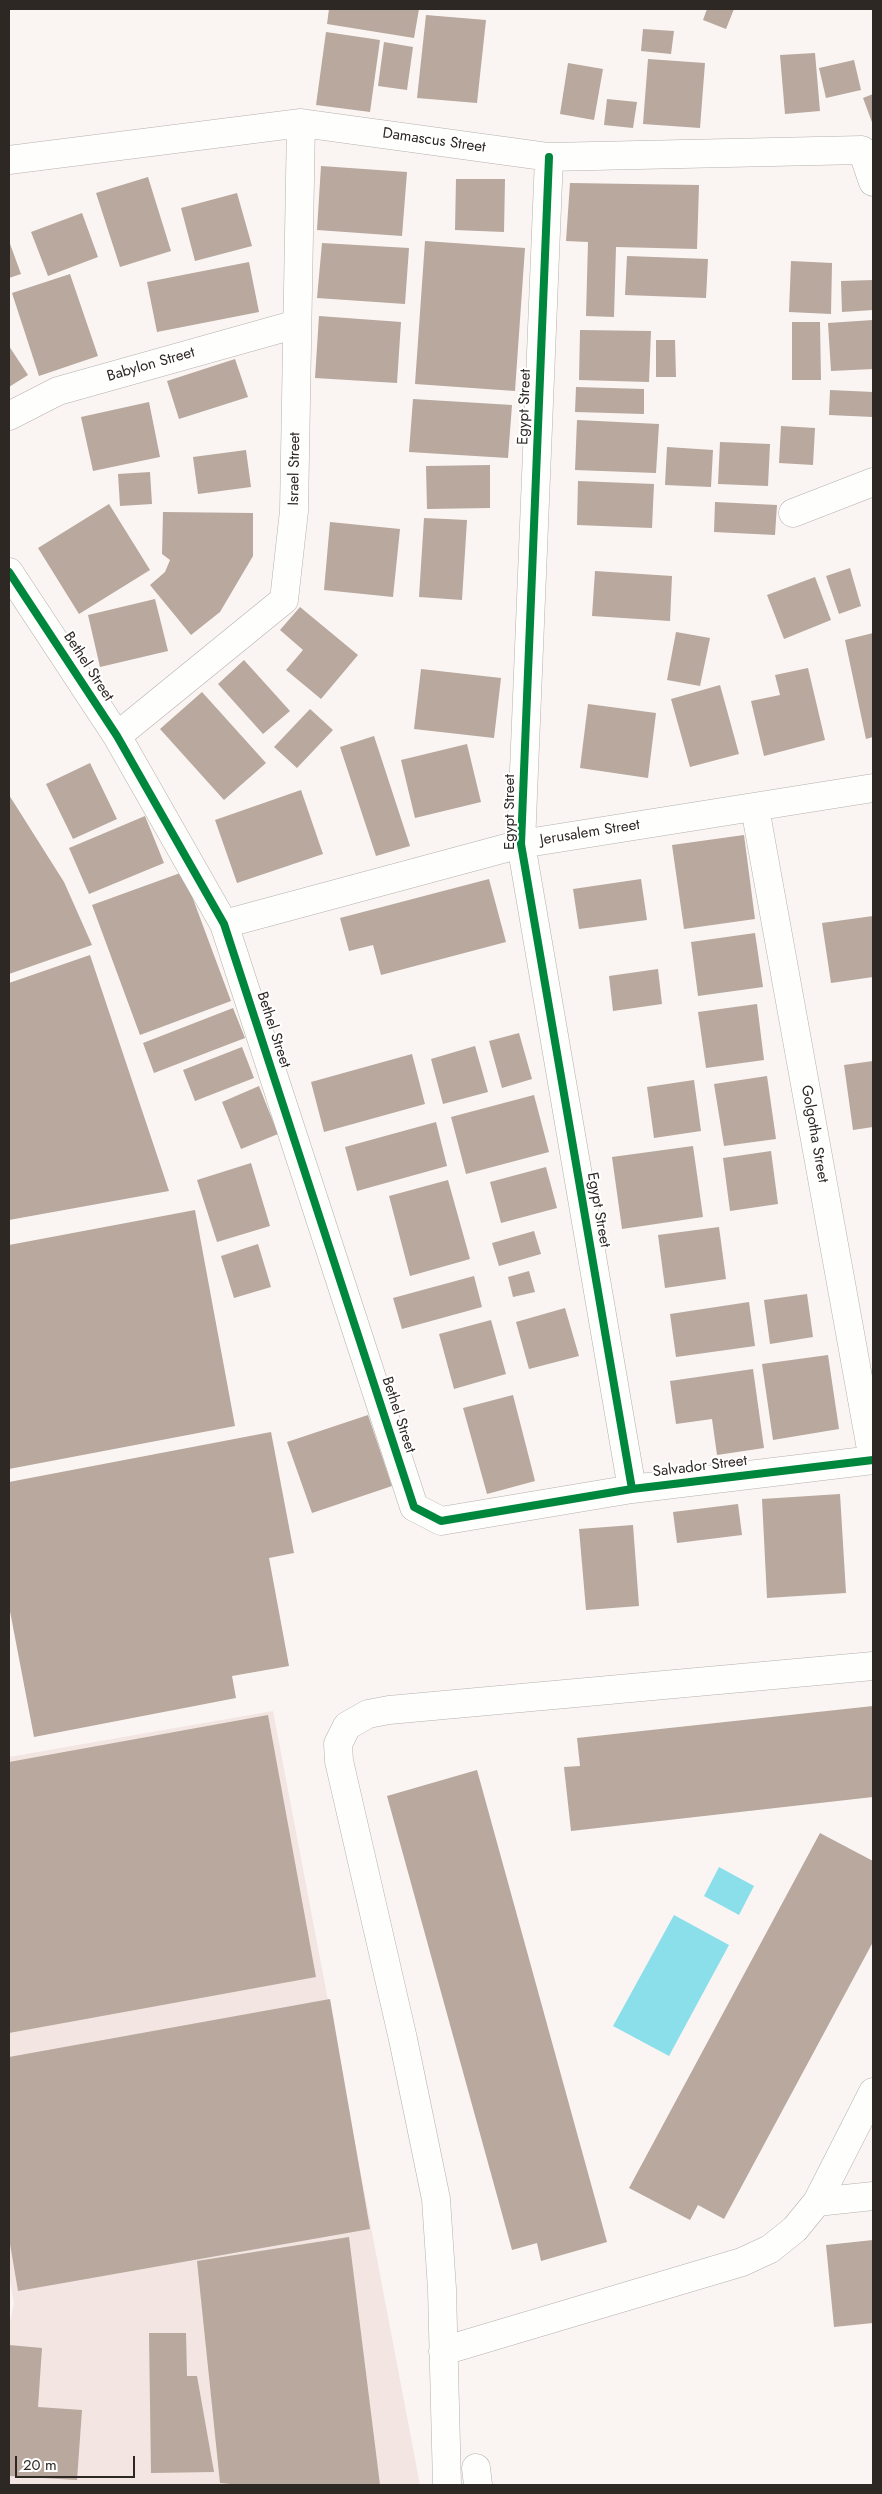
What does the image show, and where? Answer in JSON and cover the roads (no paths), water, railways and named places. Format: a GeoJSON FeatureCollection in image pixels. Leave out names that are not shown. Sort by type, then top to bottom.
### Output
{"type":"FeatureCollection","features":[{"type":"Feature","properties":{"kind":"street","name":"Damascus Street"},"geometry":{"type":"LineString","coordinates":[[9,160],[301,123],[549,157],[862,150],[873,182]]}},
{"type":"Feature","properties":{"kind":"street","name":"Israel Street"},"geometry":{"type":"LineString","coordinates":[[117,736],[284,600],[294,511],[301,123]]}},
{"type":"Feature","properties":{"kind":"street","name":"Egypt Street"},"geometry":{"type":"LineString","coordinates":[[549,157],[521,844],[632,1490]]}},
{"type":"Feature","properties":{"kind":"street","name":"Babylon Street"},"geometry":{"type":"LineString","coordinates":[[9,416],[58,391],[297,324]]}},
{"type":"Feature","properties":{"kind":"street"},"geometry":{"type":"LineString","coordinates":[[793,513],[873,482]]}},
{"type":"Feature","properties":{"kind":"street","name":"Bethel Street"},"geometry":{"type":"LineString","coordinates":[[9,572],[117,736],[224,924],[414,1507],[441,1521]]}},
{"type":"Feature","properties":{"kind":"street","name":"Jerusalem Street"},"geometry":{"type":"LineString","coordinates":[[224,924],[521,844],[873,788]]}},
{"type":"Feature","properties":{"kind":"street","name":"Golgotha Street"},"geometry":{"type":"LineString","coordinates":[[755,808],[873,1460]]}},
{"type":"Feature","properties":{"kind":"street","name":"Salvador Street"},"geometry":{"type":"LineString","coordinates":[[441,1521],[632,1490],[873,1460]]}},
{"type":"Feature","properties":{"kind":"street"},"geometry":{"type":"LineString","coordinates":[[447,2485],[442,2289],[436,2199],[403,2039],[339,1761],[338,1744],[347,1726],[368,1714],[389,1710],[873,1666]]}},
{"type":"Feature","properties":{"kind":"street"},"geometry":{"type":"LineString","coordinates":[[443,2351],[742,2262],[770,2249],[795,2229],[817,2202],[873,2092]]}},
{"type":"Feature","properties":{"kind":"street"},"geometry":{"type":"LineString","coordinates":[[817,2202],[873,2196]]}},
{"type":"Feature","properties":{"kind":"water"},"geometry":{"type":"Polygon","coordinates":[[[719,1867],[754,1886],[739,1915],[704,1896],[719,1867]]]}},
{"type":"Feature","properties":{"kind":"water"},"geometry":{"type":"Polygon","coordinates":[[[674,1915],[729,1945],[669,2056],[613,2026],[674,1915]]]}}]}
